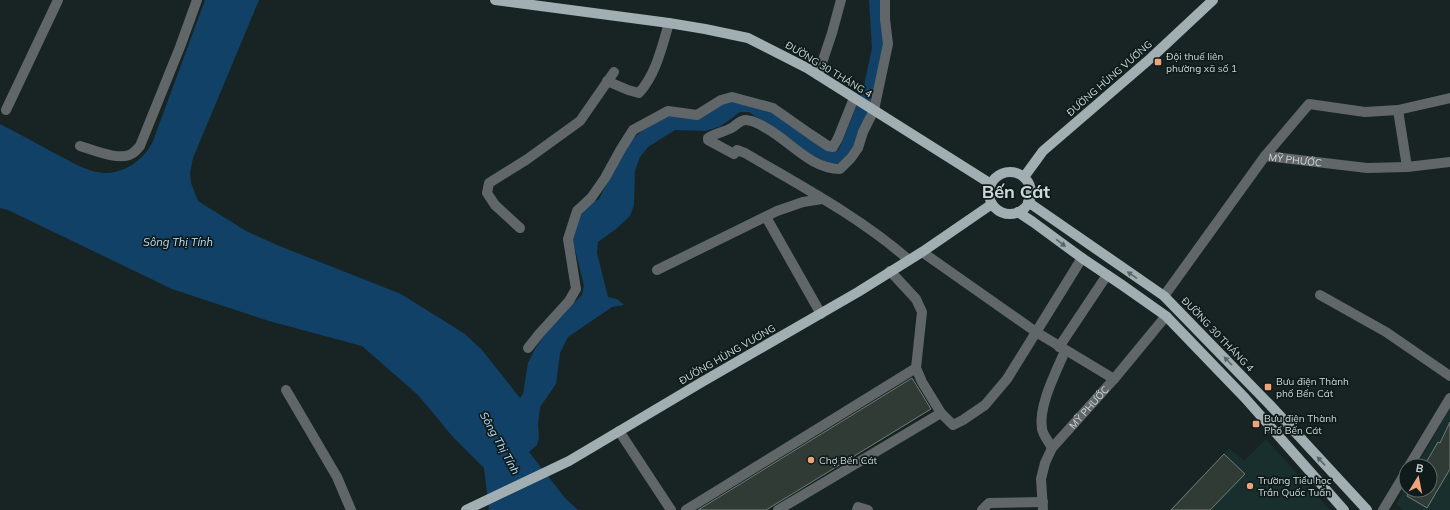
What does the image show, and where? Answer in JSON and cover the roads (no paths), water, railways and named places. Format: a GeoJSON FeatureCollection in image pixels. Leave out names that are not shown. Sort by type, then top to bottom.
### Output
{"type":"FeatureCollection","features":[{"type":"Feature","properties":{"kind":"main road","name":"ĐƯỜNG 30 THÁNG 4"},"geometry":{"type":"LineString","coordinates":[[495,0],[669,23],[748,38],[818,75],[991,184]]}},
{"type":"Feature","properties":{"kind":"main road","name":"ĐƯỜNG HÙNG VƯƠNG"},"geometry":{"type":"LineString","coordinates":[[1024,177],[1043,151],[1151,58],[1213,0]]}},
{"type":"Feature","properties":{"kind":"main road"},"geometry":{"type":"LineString","coordinates":[[1005,172],[1012,172],[1024,177],[1028,182],[1030,196],[1024,208],[1011,214],[997,210],[989,198],[989,191],[994,179],[1005,172]]}},
{"type":"Feature","properties":{"kind":"main road","name":"ĐƯỜNG 30 THÁNG 4"},"geometry":{"type":"LineString","coordinates":[[1028,202],[1164,296],[1255,390],[1367,510]]}},
{"type":"Feature","properties":{"kind":"main road","name":"ĐƯỜNG HÙNG VƯƠNG"},"geometry":{"type":"LineString","coordinates":[[466,510],[569,461],[821,314],[910,260],[992,204]]}},
{"type":"Feature","properties":{"kind":"main road"},"geometry":{"type":"LineString","coordinates":[[1018,212],[1166,316],[1245,398],[1344,510]]}},
{"type":"Feature","properties":{"kind":"main road"},"geometry":{"type":"LineString","coordinates":[[1044,230],[1054,220]]}},
{"type":"Feature","properties":{"kind":"main road"},"geometry":{"type":"LineString","coordinates":[[1164,296],[1166,316]]}},
{"type":"Feature","properties":{"kind":"main road"},"geometry":{"type":"LineString","coordinates":[[1245,398],[1255,390]]}},
{"type":"Feature","properties":{"kind":"street"},"geometry":{"type":"LineString","coordinates":[[6,110],[58,0]]}},
{"type":"Feature","properties":{"kind":"street"},"geometry":{"type":"LineString","coordinates":[[80,146],[100,153],[122,156],[133,153],[140,146],[180,47],[197,0]]}},
{"type":"Feature","properties":{"kind":"street"},"geometry":{"type":"LineString","coordinates":[[818,75],[841,0]]}},
{"type":"Feature","properties":{"kind":"street"},"geometry":{"type":"LineString","coordinates":[[885,0],[885,19],[888,44],[873,109],[858,148],[840,169],[832,169],[820,165],[796,149],[777,133],[760,124],[746,120],[739,121],[734,126],[708,138],[708,140],[734,154],[737,150],[745,153],[888,241],[910,260]]}},
{"type":"Feature","properties":{"kind":"street"},"geometry":{"type":"LineString","coordinates":[[607,81],[639,93],[645,86],[657,62],[669,23]]}},
{"type":"Feature","properties":{"kind":"street"},"geometry":{"type":"LineString","coordinates":[[520,228],[495,205],[487,193],[489,183],[526,160],[580,121],[614,72]]}},
{"type":"Feature","properties":{"kind":"street"},"geometry":{"type":"LineString","coordinates":[[528,348],[569,301],[576,289],[568,239],[577,211],[592,198],[633,130],[668,112],[697,114],[721,100],[732,97],[773,108],[828,146],[833,147],[856,98]]}},
{"type":"Feature","properties":{"kind":"street"},"geometry":{"type":"LineString","coordinates":[[1265,156],[1309,104],[1365,112],[1398,110],[1450,98]]}},
{"type":"Feature","properties":{"kind":"street"},"geometry":{"type":"LineString","coordinates":[[1398,110],[1407,167]]}},
{"type":"Feature","properties":{"kind":"street","name":"MỸ PHƯỚC"},"geometry":{"type":"LineString","coordinates":[[1164,296],[1265,156],[1367,168],[1407,167],[1450,162]]}},
{"type":"Feature","properties":{"kind":"street"},"geometry":{"type":"LineString","coordinates":[[657,270],[766,217],[803,202],[822,199]]}},
{"type":"Feature","properties":{"kind":"street"},"geometry":{"type":"LineString","coordinates":[[766,217],[821,314]]}},
{"type":"Feature","properties":{"kind":"street"},"geometry":{"type":"LineString","coordinates":[[922,252],[1036,332],[1114,379]]}},
{"type":"Feature","properties":{"kind":"street"},"geometry":{"type":"LineString","coordinates":[[890,271],[916,299],[922,312],[916,368],[922,382],[941,413],[954,425],[985,405],[1007,379],[1082,258]]}},
{"type":"Feature","properties":{"kind":"street"},"geometry":{"type":"LineString","coordinates":[[1052,448],[1042,431],[1041,414],[1062,349],[1107,275]]}},
{"type":"Feature","properties":{"kind":"street"},"geometry":{"type":"LineString","coordinates":[[1320,295],[1386,332],[1450,376]]}},
{"type":"Feature","properties":{"kind":"street","name":"MỸ PHƯỚC"},"geometry":{"type":"LineString","coordinates":[[1043,506],[1041,479],[1045,463],[1052,448],[1114,379],[1166,316]]}},
{"type":"Feature","properties":{"kind":"street"},"geometry":{"type":"LineString","coordinates":[[686,510],[916,368]]}},
{"type":"Feature","properties":{"kind":"street"},"geometry":{"type":"LineString","coordinates":[[286,390],[337,477],[351,510]]}},
{"type":"Feature","properties":{"kind":"street"},"geometry":{"type":"LineString","coordinates":[[1414,458],[1450,398]]}},
{"type":"Feature","properties":{"kind":"street"},"geometry":{"type":"LineString","coordinates":[[778,510],[941,413]]}},
{"type":"Feature","properties":{"kind":"street"},"geometry":{"type":"LineString","coordinates":[[619,431],[671,510]]}},
{"type":"Feature","properties":{"kind":"street"},"geometry":{"type":"LineString","coordinates":[[1383,510],[1398,485]]}},
{"type":"Feature","properties":{"kind":"street"},"geometry":{"type":"LineString","coordinates":[[982,510],[989,503],[1043,506]]}},
{"type":"Feature","properties":{"kind":"street"},"geometry":{"type":"LineString","coordinates":[[857,510],[858,507],[868,510]]}},
{"type":"Feature","properties":{"kind":"water","name":"Sông Thị Tính"},"geometry":{"type":"Polygon","coordinates":[[[205,0],[259,0],[193,158],[190,173],[191,183],[198,201],[246,231],[277,245],[401,294],[465,334],[482,350],[520,398],[523,394],[528,363],[535,349],[547,331],[582,295],[584,286],[573,241],[576,222],[585,207],[599,199],[626,145],[642,131],[670,114],[691,116],[729,100],[770,110],[830,151],[835,152],[839,149],[863,90],[872,48],[869,0],[882,0],[885,37],[876,90],[852,151],[839,163],[830,164],[808,153],[749,112],[740,112],[721,126],[706,131],[675,130],[648,147],[640,157],[635,171],[634,205],[630,216],[616,229],[598,242],[597,253],[608,297],[617,299],[624,305],[612,307],[568,337],[560,353],[556,384],[540,407],[538,425],[539,438],[537,445],[529,452],[565,498],[578,510],[489,510],[484,468],[453,437],[418,395],[362,346],[269,321],[172,289],[8,210],[0,208],[0,124],[77,165],[97,172],[111,173],[118,171],[139,160],[153,141],[205,0]]]}},
{"type":"Feature","properties":{"kind":"place","name":"Đội thuế liên phường xã số 1"},"geometry":{"type":"Point","coordinates":[1158,62]}},
{"type":"Feature","properties":{"kind":"place","name":"Bưu điện Thành phố Bến Cát"},"geometry":{"type":"Point","coordinates":[1268,387]}},
{"type":"Feature","properties":{"kind":"place","name":"Bưu điện Thành Phố Bến Cát"},"geometry":{"type":"Point","coordinates":[1256,424]}},
{"type":"Feature","properties":{"kind":"place","name":"Chợ Bến Cát"},"geometry":{"type":"Point","coordinates":[811,460]}},
{"type":"Feature","properties":{"kind":"place","name":"Trường Tiểu học Trần Quốc Tuấn"},"geometry":{"type":"Point","coordinates":[1250,486]}},
{"type":"Feature","properties":{"kind":"district","name":"Bến Cát"},"geometry":{"type":"Point","coordinates":[1016,192]}}]}
